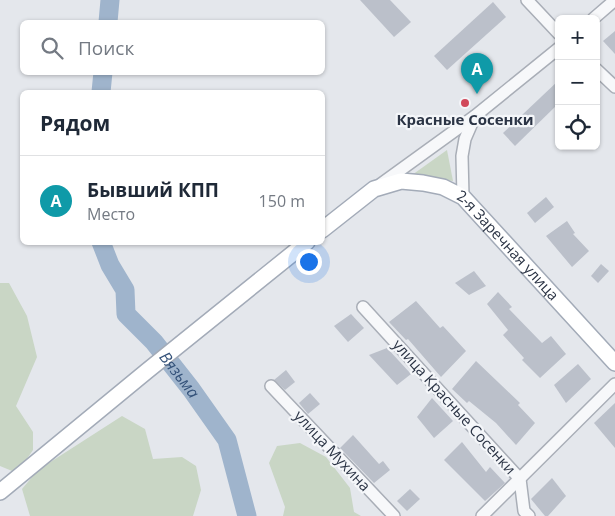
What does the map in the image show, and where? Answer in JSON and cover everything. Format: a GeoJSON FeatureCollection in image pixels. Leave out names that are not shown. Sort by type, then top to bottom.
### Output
{"type":"FeatureCollection","features":[{"type":"Feature","properties":{"kind":"main road","name":"2-я Заречная улица"},"geometry":{"type":"LineString","coordinates":[[374,189],[402,181],[423,183],[443,188],[463,197],[615,363]]}},
{"type":"Feature","properties":{"kind":"main road"},"geometry":{"type":"LineString","coordinates":[[325,228],[374,189]]}},
{"type":"Feature","properties":{"kind":"main road"},"geometry":{"type":"LineString","coordinates":[[0,492],[303,245]]}},
{"type":"Feature","properties":{"kind":"street"},"geometry":{"type":"LineString","coordinates":[[527,0],[555,30]]}},
{"type":"Feature","properties":{"kind":"street"},"geometry":{"type":"LineString","coordinates":[[597,15],[614,0]]}},
{"type":"Feature","properties":{"kind":"street"},"geometry":{"type":"LineString","coordinates":[[374,189],[475,116],[555,51]]}},
{"type":"Feature","properties":{"kind":"street"},"geometry":{"type":"LineString","coordinates":[[600,74],[615,87]]}},
{"type":"Feature","properties":{"kind":"street"},"geometry":{"type":"LineString","coordinates":[[463,197],[462,156],[465,139],[475,116]]}},
{"type":"Feature","properties":{"kind":"street","name":"улица Красные Сосенки"},"geometry":{"type":"LineString","coordinates":[[363,307],[520,479],[524,511],[529,516]]}},
{"type":"Feature","properties":{"kind":"street"},"geometry":{"type":"LineString","coordinates":[[482,516],[615,384]]}},
{"type":"Feature","properties":{"kind":"street","name":"улица Мухина"},"geometry":{"type":"LineString","coordinates":[[271,386],[394,516]]}},
{"type":"Feature","properties":{"kind":"green space"},"geometry":{"type":"Polygon","coordinates":[[[447,150],[453,181],[412,175],[447,150]]]}},
{"type":"Feature","properties":{"kind":"green space"},"geometry":{"type":"Polygon","coordinates":[[[0,283],[9,283],[27,316],[37,357],[16,406],[33,432],[33,450],[17,473],[0,466],[0,283]]]}},
{"type":"Feature","properties":{"kind":"green space"},"geometry":{"type":"Polygon","coordinates":[[[122,416],[145,429],[153,459],[182,457],[196,466],[201,490],[193,516],[30,516],[22,489],[38,470],[122,416]]]}},
{"type":"Feature","properties":{"kind":"green space"},"geometry":{"type":"Polygon","coordinates":[[[300,443],[326,457],[350,488],[354,512],[361,516],[283,516],[285,507],[269,463],[277,446],[300,443]]]}},
{"type":"Feature","properties":{"kind":"building"},"geometry":{"type":"Polygon","coordinates":[[[360,0],[390,0],[411,22],[394,37],[360,0]]]}},
{"type":"Feature","properties":{"kind":"building"},"geometry":{"type":"Polygon","coordinates":[[[493,2],[506,17],[447,70],[434,56],[493,2]]]}},
{"type":"Feature","properties":{"kind":"building"},"geometry":{"type":"Polygon","coordinates":[[[615,31],[615,54],[603,41],[615,31]]]}},
{"type":"Feature","properties":{"kind":"building"},"geometry":{"type":"Polygon","coordinates":[[[555,84],[555,107],[515,146],[503,133],[555,84]]]}},
{"type":"Feature","properties":{"kind":"building"},"geometry":{"type":"Polygon","coordinates":[[[546,197],[554,207],[535,223],[527,213],[546,197]]]}},
{"type":"Feature","properties":{"kind":"building"},"geometry":{"type":"Polygon","coordinates":[[[567,221],[575,233],[573,234],[589,251],[572,267],[546,236],[567,221]]]}},
{"type":"Feature","properties":{"kind":"building"},"geometry":{"type":"Polygon","coordinates":[[[601,264],[609,271],[598,283],[591,276],[601,264]]]}},
{"type":"Feature","properties":{"kind":"building"},"geometry":{"type":"Polygon","coordinates":[[[474,271],[486,286],[469,295],[455,283],[474,271]]]}},
{"type":"Feature","properties":{"kind":"building"},"geometry":{"type":"Polygon","coordinates":[[[498,292],[512,307],[509,309],[542,343],[551,336],[566,354],[540,378],[522,360],[524,358],[503,335],[508,330],[487,304],[498,292]]]}},
{"type":"Feature","properties":{"kind":"building"},"geometry":{"type":"Polygon","coordinates":[[[416,301],[440,328],[443,326],[466,351],[441,377],[408,339],[406,340],[389,322],[416,301]]]}},
{"type":"Feature","properties":{"kind":"building"},"geometry":{"type":"Polygon","coordinates":[[[351,314],[364,328],[348,342],[334,326],[351,314]]]}},
{"type":"Feature","properties":{"kind":"building"},"geometry":{"type":"Polygon","coordinates":[[[387,348],[411,374],[397,385],[369,355],[387,348]]]}},
{"type":"Feature","properties":{"kind":"building"},"geometry":{"type":"Polygon","coordinates":[[[476,361],[520,403],[518,405],[535,423],[516,445],[496,423],[469,401],[467,403],[452,389],[476,361]]]}},
{"type":"Feature","properties":{"kind":"building"},"geometry":{"type":"Polygon","coordinates":[[[578,364],[591,379],[566,403],[554,385],[578,364]]]}},
{"type":"Feature","properties":{"kind":"building"},"geometry":{"type":"Polygon","coordinates":[[[286,370],[295,382],[285,390],[274,380],[286,370]]]}},
{"type":"Feature","properties":{"kind":"building"},"geometry":{"type":"Polygon","coordinates":[[[310,393],[320,404],[308,414],[299,403],[310,393]]]}},
{"type":"Feature","properties":{"kind":"building"},"geometry":{"type":"Polygon","coordinates":[[[432,398],[453,421],[434,438],[417,417],[432,398]]]}},
{"type":"Feature","properties":{"kind":"building"},"geometry":{"type":"Polygon","coordinates":[[[615,403],[615,448],[594,423],[615,403]]]}},
{"type":"Feature","properties":{"kind":"building"},"geometry":{"type":"Polygon","coordinates":[[[353,435],[379,464],[383,461],[390,470],[374,483],[340,448],[353,435]]]}},
{"type":"Feature","properties":{"kind":"building"},"geometry":{"type":"Polygon","coordinates":[[[462,442],[486,472],[490,467],[505,483],[485,501],[444,460],[462,442]]]}},
{"type":"Feature","properties":{"kind":"building"},"geometry":{"type":"Polygon","coordinates":[[[552,478],[566,496],[548,516],[545,516],[531,499],[552,478]]]}},
{"type":"Feature","properties":{"kind":"building"},"geometry":{"type":"Polygon","coordinates":[[[410,489],[420,499],[407,511],[397,501],[410,489]]]}},
{"type":"Feature","properties":{"kind":"waterway","name":"Вязьма"},"geometry":{"type":"LineString","coordinates":[[108,20],[110,0]]}},
{"type":"Feature","properties":{"kind":"waterway","name":"Вязьма"},"geometry":{"type":"LineString","coordinates":[[101,90],[103,75]]}},
{"type":"Feature","properties":{"kind":"waterway","name":"Вязьма"},"geometry":{"type":"LineString","coordinates":[[102,245],[110,265],[125,290],[126,314],[154,342],[191,389],[227,440],[247,516]]}},
{"type":"Feature","properties":{"kind":"place","name":"Бывший КПП"},"geometry":{"type":"Point","coordinates":[477,94]}},
{"type":"Feature","properties":{"kind":"place","name":"Красные Сосенки"},"geometry":{"type":"Point","coordinates":[465,103]}}]}
